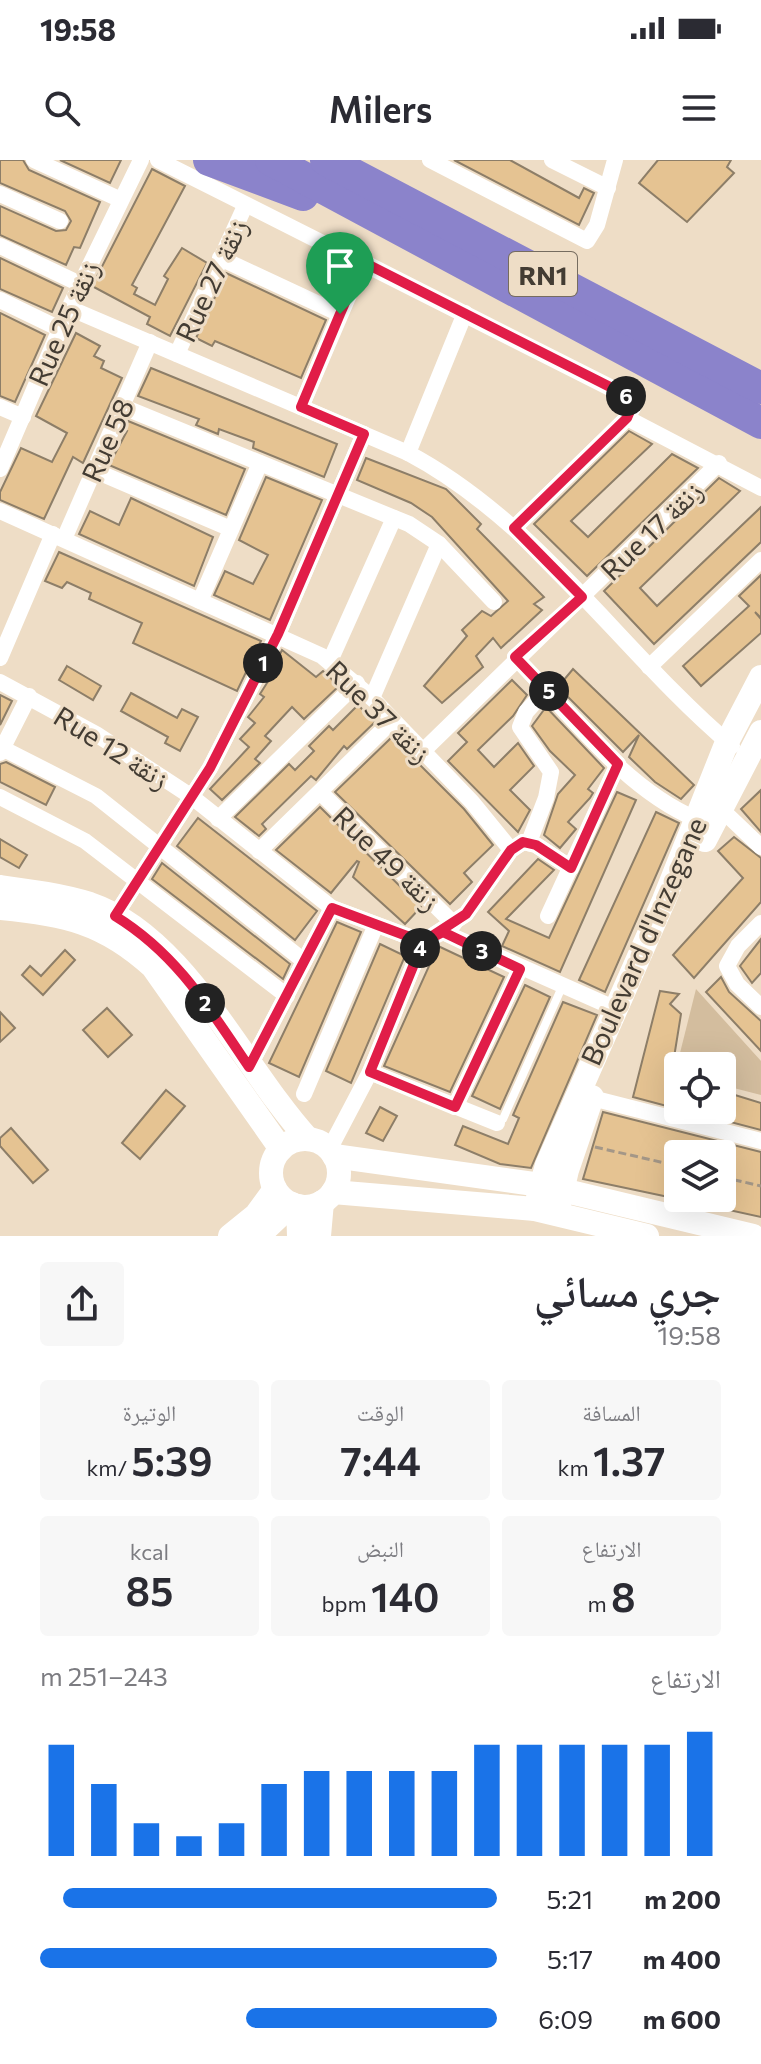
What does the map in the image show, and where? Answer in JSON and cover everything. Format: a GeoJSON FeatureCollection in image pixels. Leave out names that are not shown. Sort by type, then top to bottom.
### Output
{"type":"FeatureCollection","features":[{"type":"Feature","properties":{"kind":"highway"},"geometry":{"type":"LineString","coordinates":[[209,160],[393,213]]}},
{"type":"Feature","properties":{"kind":"highway","name":"RN1"},"geometry":{"type":"LineString","coordinates":[[271,160],[393,213],[761,388]]}},
{"type":"Feature","properties":{"kind":"highway","name":"RN1"},"geometry":{"type":"LineString","coordinates":[[326,160],[393,213],[761,423]]}},
{"type":"Feature","properties":{"kind":"highway"},"geometry":{"type":"LineString","coordinates":[[339,160],[393,213]]}},
{"type":"Feature","properties":{"kind":"main road","name":"Boulevard d'Inzegane"},"geometry":{"type":"LineString","coordinates":[[549,1199],[720,808],[757,695]]}},
{"type":"Feature","properties":{"kind":"main road","name":"Boulevard d'Inzegane"},"geometry":{"type":"LineString","coordinates":[[549,1199],[614,1008],[696,819],[737,750],[761,732]]}},
{"type":"Feature","properties":{"kind":"main road"},"geometry":{"type":"LineString","coordinates":[[0,887],[60,896],[92,905],[147,936],[174,962],[249,1067],[324,1148],[338,1174],[258,1236]]}},
{"type":"Feature","properties":{"kind":"main road"},"geometry":{"type":"LineString","coordinates":[[0,908],[50,912],[80,920],[138,953],[153,967],[281,1149]]}},
{"type":"Feature","properties":{"kind":"main road"},"geometry":{"type":"LineString","coordinates":[[319,1236],[304,1198],[271,1168],[281,1149],[293,1141],[549,1199],[753,1236]]}},
{"type":"Feature","properties":{"kind":"main road"},"geometry":{"type":"LineString","coordinates":[[299,1236],[304,1198]]}},
{"type":"Feature","properties":{"kind":"main road"},"geometry":{"type":"LineString","coordinates":[[230,1236],[256,1215],[304,1198],[549,1199],[647,1236]]}},
{"type":"Feature","properties":{"kind":"street"},"geometry":{"type":"LineString","coordinates":[[34,160],[119,199]]}},
{"type":"Feature","properties":{"kind":"street","name":"Rue 25 زنقة"},"geometry":{"type":"LineString","coordinates":[[0,469],[69,308],[119,199],[141,160]]}},
{"type":"Feature","properties":{"kind":"street"},"geometry":{"type":"LineString","coordinates":[[158,160],[620,392],[633,404],[627,418],[514,528]]}},
{"type":"Feature","properties":{"kind":"street"},"geometry":{"type":"LineString","coordinates":[[430,160],[460,167],[581,240],[590,239],[597,225],[615,160]]}},
{"type":"Feature","properties":{"kind":"street"},"geometry":{"type":"LineString","coordinates":[[552,160],[608,188]]}},
{"type":"Feature","properties":{"kind":"street"},"geometry":{"type":"LineString","coordinates":[[0,194],[60,221]]}},
{"type":"Feature","properties":{"kind":"street","name":"Rue 27 زنقة"},"geometry":{"type":"LineString","coordinates":[[177,354],[245,206]]}},
{"type":"Feature","properties":{"kind":"street"},"geometry":{"type":"LineString","coordinates":[[0,246],[80,284]]}},
{"type":"Feature","properties":{"kind":"street"},"geometry":{"type":"LineString","coordinates":[[220,258],[340,314]]}},
{"type":"Feature","properties":{"kind":"street"},"geometry":{"type":"LineString","coordinates":[[301,407],[363,262]]}},
{"type":"Feature","properties":{"kind":"street"},"geometry":{"type":"LineString","coordinates":[[0,300],[60,329]]}},
{"type":"Feature","properties":{"kind":"street"},"geometry":{"type":"LineString","coordinates":[[69,308],[408,453],[451,476],[514,528],[649,667],[737,750]]}},
{"type":"Feature","properties":{"kind":"street"},"geometry":{"type":"LineString","coordinates":[[408,453],[465,313]]}},
{"type":"Feature","properties":{"kind":"street","name":"Rue 58"},"geometry":{"type":"LineString","coordinates":[[0,658],[93,470],[150,342]]}},
{"type":"Feature","properties":{"kind":"street"},"geometry":{"type":"LineString","coordinates":[[121,406],[394,518],[439,544],[494,602]]}},
{"type":"Feature","properties":{"kind":"street"},"geometry":{"type":"LineString","coordinates":[[0,407],[23,417]]}},
{"type":"Feature","properties":{"kind":"street"},"geometry":{"type":"LineString","coordinates":[[627,418],[719,463],[761,488]]}},
{"type":"Feature","properties":{"kind":"street"},"geometry":{"type":"LineString","coordinates":[[115,916],[135,880],[192,797],[278,634],[364,434]]}},
{"type":"Feature","properties":{"kind":"street"},"geometry":{"type":"LineString","coordinates":[[200,601],[260,463]]}},
{"type":"Feature","properties":{"kind":"street","name":"Rue 17 زنقة"},"geometry":{"type":"LineString","coordinates":[[422,752],[515,657],[582,597],[719,463]]}},
{"type":"Feature","properties":{"kind":"street"},"geometry":{"type":"LineString","coordinates":[[93,470],[231,529]]}},
{"type":"Feature","properties":{"kind":"street","name":"Rue 37 زنقة"},"geometry":{"type":"LineString","coordinates":[[0,511],[278,634],[330,661],[372,698],[481,812],[511,850]]}},
{"type":"Feature","properties":{"kind":"street"},"geometry":{"type":"LineString","coordinates":[[330,661],[394,518]]}},
{"type":"Feature","properties":{"kind":"street"},"geometry":{"type":"LineString","coordinates":[[372,698],[439,544]]}},
{"type":"Feature","properties":{"kind":"street"},"geometry":{"type":"LineString","coordinates":[[649,667],[761,560]]}},
{"type":"Feature","properties":{"kind":"street"},"geometry":{"type":"LineString","coordinates":[[515,657],[618,764],[662,803],[696,819]]}},
{"type":"Feature","properties":{"kind":"street","name":"Rue 12 زنقة"},"geometry":{"type":"LineString","coordinates":[[0,682],[96,734],[192,797],[332,908],[375,927],[423,942]]}},
{"type":"Feature","properties":{"kind":"street"},"geometry":{"type":"LineString","coordinates":[[218,819],[357,683]]}},
{"type":"Feature","properties":{"kind":"street"},"geometry":{"type":"LineString","coordinates":[[324,1148],[370,1072],[423,942],[448,928],[475,902],[511,850],[529,842],[546,798],[551,772],[520,727],[526,712],[547,689]]}},
{"type":"Feature","properties":{"kind":"street"},"geometry":{"type":"LineString","coordinates":[[29,696],[1,750],[96,796],[304,961]]}},
{"type":"Feature","properties":{"kind":"street"},"geometry":{"type":"LineString","coordinates":[[259,851],[392,721]]}},
{"type":"Feature","properties":{"kind":"street"},"geometry":{"type":"LineString","coordinates":[[548,916],[618,764]]}},
{"type":"Feature","properties":{"kind":"street","name":"Rue 49 زنقة"},"geometry":{"type":"LineString","coordinates":[[320,792],[448,928],[520,969],[614,1008]]}},
{"type":"Feature","properties":{"kind":"street"},"geometry":{"type":"LineString","coordinates":[[0,797],[65,828],[287,996]]}},
{"type":"Feature","properties":{"kind":"street"},"geometry":{"type":"LineString","coordinates":[[720,808],[761,847]]}},
{"type":"Feature","properties":{"kind":"street"},"geometry":{"type":"LineString","coordinates":[[529,842],[571,868]]}},
{"type":"Feature","properties":{"kind":"street"},"geometry":{"type":"LineString","coordinates":[[249,1067],[332,908]]}},
{"type":"Feature","properties":{"kind":"street"},"geometry":{"type":"LineString","coordinates":[[761,923],[728,961],[729,974],[761,1007]]}},
{"type":"Feature","properties":{"kind":"street"},"geometry":{"type":"LineString","coordinates":[[304,1094],[375,927]]}},
{"type":"Feature","properties":{"kind":"street"},"geometry":{"type":"LineString","coordinates":[[455,1107],[520,969]]}},
{"type":"Feature","properties":{"kind":"street"},"geometry":{"type":"LineString","coordinates":[[370,1072],[497,1123]]}},
{"type":"Feature","properties":{"kind":"street"},"geometry":{"type":"LineString","coordinates":[[592,1098],[761,1141]]}},
{"type":"Feature","properties":{"kind":"lane"},"geometry":{"type":"LineString","coordinates":[[497,1123],[503,1119],[562,987]]}},
{"type":"Feature","properties":{"kind":"path"},"geometry":{"type":"LineString","coordinates":[[575,1142],[664,1163]]}},
{"type":"Feature","properties":{"kind":"path"},"geometry":{"type":"LineString","coordinates":[[736,1180],[761,1186]]}},
{"type":"Feature","properties":{"kind":"shaded area"},"geometry":{"type":"Polygon","coordinates":[[[696,989],[761,1061],[761,1095],[736,1089],[736,1052],[680,1052],[696,989]]]}},
{"type":"Feature","properties":{"kind":"building"},"geometry":{"type":"Polygon","coordinates":[[[0,160],[23,160],[29,170],[100,202],[80,248],[74,247],[66,265],[0,235],[0,206],[56,231],[66,230],[71,221],[65,211],[0,183],[0,160]]]}},
{"type":"Feature","properties":{"kind":"building"},"geometry":{"type":"Polygon","coordinates":[[[60,160],[121,160],[110,183],[60,160]]]}},
{"type":"Feature","properties":{"kind":"building"},"geometry":{"type":"Polygon","coordinates":[[[454,160],[510,160],[579,198],[584,188],[594,193],[579,225],[454,160]]]}},
{"type":"Feature","properties":{"kind":"building"},"geometry":{"type":"Polygon","coordinates":[[[658,160],[731,160],[727,167],[734,173],[687,222],[639,183],[658,160]]]}},
{"type":"Feature","properties":{"kind":"building"},"geometry":{"type":"Polygon","coordinates":[[[152,169],[185,186],[132,285],[137,288],[134,294],[155,305],[168,279],[164,276],[182,248],[207,263],[170,336],[147,324],[150,317],[92,286],[152,169]]]}},
{"type":"Feature","properties":{"kind":"building"},"geometry":{"type":"Polygon","coordinates":[[[0,258],[63,288],[52,312],[0,289],[0,258]]]}},
{"type":"Feature","properties":{"kind":"building"},"geometry":{"type":"Polygon","coordinates":[[[226,273],[326,320],[301,378],[215,341],[212,346],[196,338],[226,273]]]}},
{"type":"Feature","properties":{"kind":"building"},"geometry":{"type":"Polygon","coordinates":[[[0,313],[45,335],[15,402],[0,396],[0,313]]]}},
{"type":"Feature","properties":{"kind":"building"},"geometry":{"type":"Polygon","coordinates":[[[76,333],[100,346],[94,356],[104,361],[101,368],[122,378],[83,463],[73,457],[44,519],[0,500],[0,492],[21,448],[52,462],[67,433],[36,416],[76,333]]]}},
{"type":"Feature","properties":{"kind":"building"},"geometry":{"type":"Polygon","coordinates":[[[151,368],[337,444],[324,477],[253,448],[254,442],[219,429],[218,434],[196,425],[199,419],[138,396],[151,368]]]}},
{"type":"Feature","properties":{"kind":"building"},"geometry":{"type":"Polygon","coordinates":[[[128,421],[245,469],[226,515],[109,465],[127,431],[124,430],[128,421]]]}},
{"type":"Feature","properties":{"kind":"building"},"geometry":{"type":"Polygon","coordinates":[[[629,431],[652,444],[571,521],[588,537],[672,454],[698,468],[587,576],[534,524],[629,431]]]}},
{"type":"Feature","properties":{"kind":"building"},"geometry":{"type":"Polygon","coordinates":[[[366,458],[446,489],[481,524],[477,529],[544,597],[534,604],[542,610],[501,648],[493,638],[476,656],[483,667],[442,703],[424,686],[467,636],[462,630],[482,611],[491,616],[508,601],[432,517],[411,503],[357,480],[366,458]]]}},
{"type":"Feature","properties":{"kind":"building"},"geometry":{"type":"Polygon","coordinates":[[[266,477],[322,500],[270,620],[214,595],[225,571],[253,584],[268,555],[239,540],[266,477]]]}},
{"type":"Feature","properties":{"kind":"building"},"geometry":{"type":"Polygon","coordinates":[[[719,478],[740,491],[640,588],[657,606],[761,507],[761,542],[654,644],[604,591],[719,478]]]}},
{"type":"Feature","properties":{"kind":"building"},"geometry":{"type":"Polygon","coordinates":[[[131,498],[213,537],[194,586],[79,534],[90,511],[119,525],[131,498]]]}},
{"type":"Feature","properties":{"kind":"building"},"geometry":{"type":"Polygon","coordinates":[[[59,552],[261,641],[237,691],[133,643],[142,623],[89,599],[91,593],[67,582],[62,588],[45,581],[59,552]]]}},
{"type":"Feature","properties":{"kind":"building"},"geometry":{"type":"Polygon","coordinates":[[[761,575],[761,618],[755,612],[761,619],[761,633],[701,686],[683,666],[749,606],[739,596],[761,575]]]}},
{"type":"Feature","properties":{"kind":"building"},"geometry":{"type":"Polygon","coordinates":[[[282,650],[316,677],[323,671],[339,686],[304,719],[292,707],[265,736],[271,741],[255,759],[260,763],[222,800],[210,789],[249,747],[240,739],[255,723],[248,717],[264,697],[260,694],[274,672],[272,670],[282,650]]]}},
{"type":"Feature","properties":{"kind":"building"},"geometry":{"type":"Polygon","coordinates":[[[67,666],[101,686],[93,700],[59,680],[67,666]]]}},
{"type":"Feature","properties":{"kind":"building"},"geometry":{"type":"Polygon","coordinates":[[[573,669],[694,785],[681,799],[655,782],[629,757],[639,735],[623,752],[558,687],[573,669]]]}},
{"type":"Feature","properties":{"kind":"building"},"geometry":{"type":"Polygon","coordinates":[[[512,680],[527,695],[513,716],[478,750],[494,767],[518,743],[534,766],[510,790],[530,810],[518,832],[448,761],[467,742],[458,733],[512,680]]]}},
{"type":"Feature","properties":{"kind":"building"},"geometry":{"type":"Polygon","coordinates":[[[131,693],[177,718],[182,709],[198,717],[180,751],[165,743],[168,737],[121,711],[131,693]]]}},
{"type":"Feature","properties":{"kind":"building"},"geometry":{"type":"Polygon","coordinates":[[[0,695],[12,701],[0,725],[0,695]]]}},
{"type":"Feature","properties":{"kind":"building"},"geometry":{"type":"Polygon","coordinates":[[[358,705],[375,722],[347,749],[344,746],[316,780],[311,776],[262,824],[266,829],[259,836],[235,817],[289,764],[295,770],[314,751],[309,746],[329,726],[333,730],[358,705]]]}},
{"type":"Feature","properties":{"kind":"building"},"geometry":{"type":"Polygon","coordinates":[[[546,707],[604,768],[588,789],[593,793],[590,798],[568,822],[576,829],[560,848],[544,835],[558,794],[575,775],[550,751],[532,726],[546,707]]]}},
{"type":"Feature","properties":{"kind":"building"},"geometry":{"type":"Polygon","coordinates":[[[392,737],[464,809],[493,845],[464,873],[472,882],[450,904],[335,792],[392,737]]]}},
{"type":"Feature","properties":{"kind":"building"},"geometry":{"type":"Polygon","coordinates":[[[6,762],[55,787],[46,805],[0,782],[0,764],[6,762]]]}},
{"type":"Feature","properties":{"kind":"building"},"geometry":{"type":"Polygon","coordinates":[[[761,790],[761,832],[741,809],[761,790]]]}},
{"type":"Feature","properties":{"kind":"building"},"geometry":{"type":"Polygon","coordinates":[[[617,792],[636,800],[560,972],[502,946],[509,931],[488,912],[538,859],[554,870],[506,919],[549,938],[617,792]]]}},
{"type":"Feature","properties":{"kind":"building"},"geometry":{"type":"Polygon","coordinates":[[[320,807],[421,907],[405,924],[353,877],[359,862],[331,893],[276,850],[320,807]]]}},
{"type":"Feature","properties":{"kind":"building"},"geometry":{"type":"Polygon","coordinates":[[[656,812],[679,823],[605,992],[579,980],[656,812]]]}},
{"type":"Feature","properties":{"kind":"building"},"geometry":{"type":"Polygon","coordinates":[[[198,818],[317,911],[295,940],[177,846],[198,818]]]}},
{"type":"Feature","properties":{"kind":"building"},"geometry":{"type":"Polygon","coordinates":[[[734,837],[761,858],[761,902],[694,978],[673,955],[743,878],[718,851],[734,837]]]}},
{"type":"Feature","properties":{"kind":"building"},"geometry":{"type":"Polygon","coordinates":[[[0,839],[27,855],[19,868],[0,857],[0,839]]]}},
{"type":"Feature","properties":{"kind":"building"},"geometry":{"type":"Polygon","coordinates":[[[162,863],[290,964],[283,979],[152,879],[162,863]]]}},
{"type":"Feature","properties":{"kind":"building"},"geometry":{"type":"Polygon","coordinates":[[[337,922],[361,932],[299,1077],[269,1063],[337,922]]]}},
{"type":"Feature","properties":{"kind":"building"},"geometry":{"type":"Polygon","coordinates":[[[761,939],[761,973],[752,983],[740,966],[761,939]]]}},
{"type":"Feature","properties":{"kind":"building"},"geometry":{"type":"Polygon","coordinates":[[[380,944],[405,956],[351,1083],[326,1071],[380,944]]]}},
{"type":"Feature","properties":{"kind":"building"},"geometry":{"type":"Polygon","coordinates":[[[438,946],[504,977],[450,1092],[384,1066],[438,946]]]}},
{"type":"Feature","properties":{"kind":"building"},"geometry":{"type":"Polygon","coordinates":[[[65,950],[75,960],[43,995],[22,975],[30,966],[41,976],[65,950]]]}},
{"type":"Feature","properties":{"kind":"building"},"geometry":{"type":"Polygon","coordinates":[[[721,977],[729,992],[761,1021],[761,1051],[706,992],[721,977]]]}},
{"type":"Feature","properties":{"kind":"building"},"geometry":{"type":"Polygon","coordinates":[[[525,985],[550,997],[500,1109],[472,1096],[525,985]]]}},
{"type":"Feature","properties":{"kind":"building"},"geometry":{"type":"Polygon","coordinates":[[[660,991],[679,994],[670,1004],[681,1014],[675,1052],[664,1052],[664,1105],[633,1097],[660,991]]]}},
{"type":"Feature","properties":{"kind":"building"},"geometry":{"type":"Polygon","coordinates":[[[563,1002],[597,1015],[531,1168],[500,1164],[455,1145],[463,1126],[508,1144],[519,1118],[513,1115],[563,1002]]]}},
{"type":"Feature","properties":{"kind":"building"},"geometry":{"type":"Polygon","coordinates":[[[107,1008],[132,1035],[108,1057],[83,1030],[107,1008]]]}},
{"type":"Feature","properties":{"kind":"building"},"geometry":{"type":"Polygon","coordinates":[[[0,1012],[15,1028],[0,1042],[0,1012]]]}},
{"type":"Feature","properties":{"kind":"building"},"geometry":{"type":"Polygon","coordinates":[[[166,1090],[185,1106],[140,1159],[122,1143],[166,1090]]]}},
{"type":"Feature","properties":{"kind":"building"},"geometry":{"type":"Polygon","coordinates":[[[736,1095],[761,1103],[761,1130],[736,1123],[736,1095]]]}},
{"type":"Feature","properties":{"kind":"building"},"geometry":{"type":"Polygon","coordinates":[[[380,1107],[397,1116],[383,1141],[366,1133],[380,1107]]]}},
{"type":"Feature","properties":{"kind":"building"},"geometry":{"type":"Polygon","coordinates":[[[603,1112],[714,1140],[664,1140],[664,1196],[583,1179],[603,1112]]]}},
{"type":"Feature","properties":{"kind":"building"},"geometry":{"type":"Polygon","coordinates":[[[11,1128],[48,1170],[33,1183],[0,1146],[0,1138],[11,1128]]]}},
{"type":"Feature","properties":{"kind":"building"},"geometry":{"type":"Polygon","coordinates":[[[736,1146],[761,1152],[761,1217],[736,1212],[736,1146]]]}},
{"type":"Feature","properties":{"kind":"route"},"geometry":{"type":"LineString","coordinates":[[340,314],[301,407],[364,434],[278,634],[210,768],[159,849],[135,880],[115,916],[147,936],[174,962],[249,1067],[332,908],[375,927],[423,942],[443,932],[520,969],[455,1107],[370,1072],[423,942],[443,932],[466,914],[511,850],[523,842],[536,845],[571,868],[618,764],[515,657],[582,597],[514,528],[627,418],[633,404],[620,392],[363,262],[340,314]]}}]}
